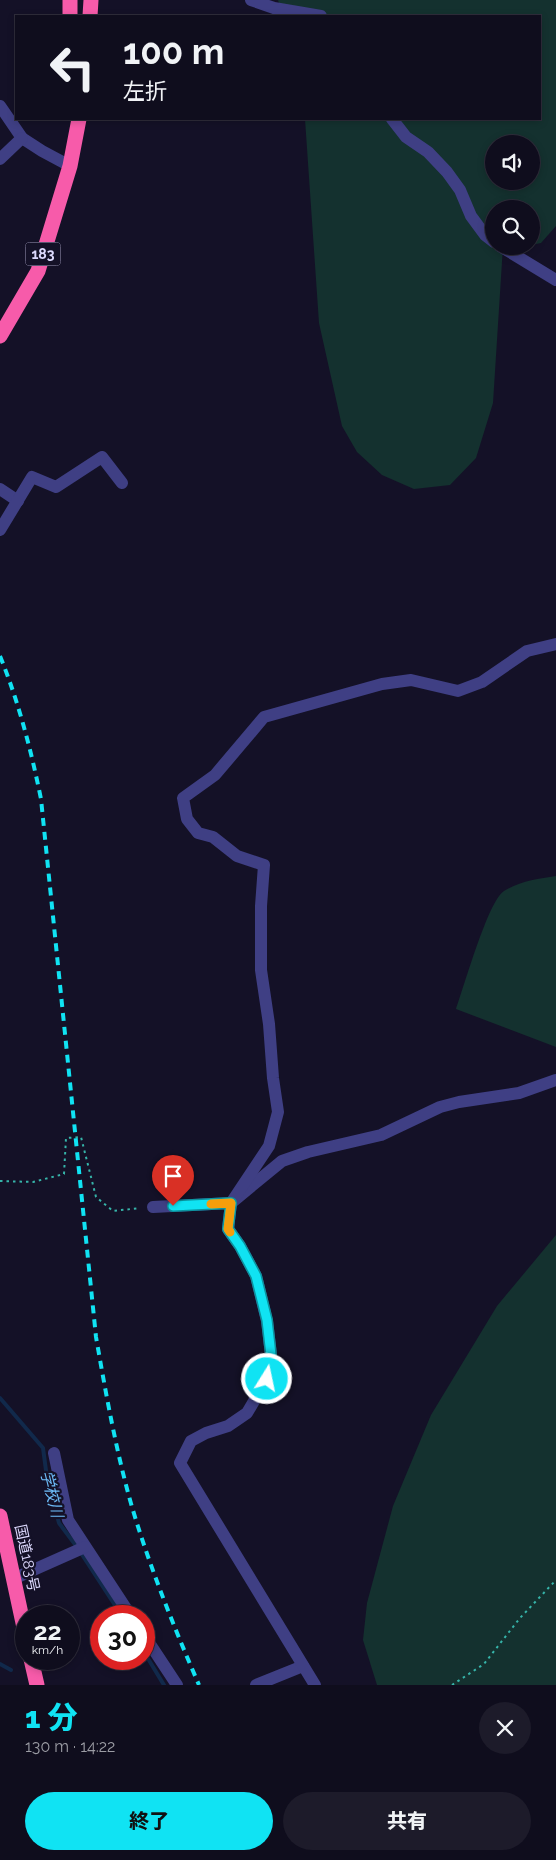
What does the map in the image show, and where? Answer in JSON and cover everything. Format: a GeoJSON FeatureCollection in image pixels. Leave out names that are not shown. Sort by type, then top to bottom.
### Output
{"type":"FeatureCollection","features":[{"type":"Feature","properties":{"kind":"highway"},"geometry":{"type":"LineString","coordinates":[[70,0],[70,15]]}},
{"type":"Feature","properties":{"kind":"highway"},"geometry":{"type":"LineString","coordinates":[[90,0],[90,15]]}},
{"type":"Feature","properties":{"kind":"highway","name":"183"},"geometry":{"type":"LineString","coordinates":[[70,166],[73,120]]}},
{"type":"Feature","properties":{"kind":"highway","name":"183"},"geometry":{"type":"LineString","coordinates":[[0,336],[38,270],[70,166],[79,120]]}},
{"type":"Feature","properties":{"kind":"highway","name":"国道183号"},"geometry":{"type":"LineString","coordinates":[[0,1516],[19,1605]]}},
{"type":"Feature","properties":{"kind":"highway"},"geometry":{"type":"LineString","coordinates":[[34,1670],[37,1685]]}},
{"type":"Feature","properties":{"kind":"street"},"geometry":{"type":"LineString","coordinates":[[251,0],[274,8],[314,15]]}},
{"type":"Feature","properties":{"kind":"street"},"geometry":{"type":"LineString","coordinates":[[0,106],[22,138],[70,166]]}},
{"type":"Feature","properties":{"kind":"street"},"geometry":{"type":"LineString","coordinates":[[393,120],[406,137],[428,152],[447,172],[460,190],[470,216],[485,235]]}},
{"type":"Feature","properties":{"kind":"street"},"geometry":{"type":"LineString","coordinates":[[0,159],[22,138]]}},
{"type":"Feature","properties":{"kind":"street"},"geometry":{"type":"LineString","coordinates":[[515,255],[556,280]]}},
{"type":"Feature","properties":{"kind":"street"},"geometry":{"type":"LineString","coordinates":[[0,530],[32,478],[56,487],[102,457],[122,483]]}},
{"type":"Feature","properties":{"kind":"street"},"geometry":{"type":"LineString","coordinates":[[0,489],[18,501]]}},
{"type":"Feature","properties":{"kind":"street"},"geometry":{"type":"LineString","coordinates":[[315,1685],[180,1463],[190,1441],[206,1433],[228,1426],[248,1412],[267,1379],[271,1355],[267,1320],[256,1276],[240,1246],[228,1229],[231,1203],[269,1146],[278,1112],[261,970],[261,906],[264,866],[237,856],[213,837],[198,833],[187,820],[183,798],[215,775],[264,717],[382,684],[411,680],[458,690],[482,682],[527,651],[556,644]]}},
{"type":"Feature","properties":{"kind":"street"},"geometry":{"type":"LineString","coordinates":[[153,1207],[231,1203],[282,1161],[308,1152],[381,1135],[440,1107],[459,1102],[519,1093],[556,1080]]}},
{"type":"Feature","properties":{"kind":"street"},"geometry":{"type":"LineString","coordinates":[[54,1453],[68,1520],[125,1605]]}},
{"type":"Feature","properties":{"kind":"street"},"geometry":{"type":"LineString","coordinates":[[13,1578],[85,1547]]}},
{"type":"Feature","properties":{"kind":"street"},"geometry":{"type":"LineString","coordinates":[[155,1652],[177,1685]]}},
{"type":"Feature","properties":{"kind":"street"},"geometry":{"type":"LineString","coordinates":[[256,1685],[303,1666]]}},
{"type":"Feature","properties":{"kind":"path"},"geometry":{"type":"LineString","coordinates":[[0,1181],[33,1182],[64,1174],[66,1138],[81,1137],[96,1197],[114,1211],[153,1207]]}},
{"type":"Feature","properties":{"kind":"path"},"geometry":{"type":"LineString","coordinates":[[452,1685],[484,1664],[520,1618],[556,1580]]}},
{"type":"Feature","properties":{"kind":"green space"},"geometry":{"type":"Polygon","coordinates":[[[278,0],[556,0],[556,226],[540,243],[540,200],[485,200],[485,255],[502,255],[493,403],[476,458],[450,485],[414,489],[382,475],[357,452],[342,426],[319,323],[305,120],[541,120],[541,15],[283,15],[278,0]]]}},
{"type":"Feature","properties":{"kind":"green space"},"geometry":{"type":"Polygon","coordinates":[[[556,876],[556,1047],[456,1009],[484,927],[498,898],[504,891],[516,885],[556,876]]]}},
{"type":"Feature","properties":{"kind":"green space"},"geometry":{"type":"Polygon","coordinates":[[[556,1235],[556,1685],[377,1685],[363,1640],[367,1603],[393,1506],[431,1415],[497,1306],[556,1235]]]}},
{"type":"Feature","properties":{"kind":"waterway","name":"学校川"},"geometry":{"type":"LineString","coordinates":[[0,1398],[43,1448],[47,1478],[59,1523],[77,1547]]}},
{"type":"Feature","properties":{"kind":"waterway","name":"学校川"},"geometry":{"type":"LineString","coordinates":[[81,1553],[115,1605]]}},
{"type":"Feature","properties":{"kind":"waterway"},"geometry":{"type":"LineString","coordinates":[[0,1664],[11,1670]]}},
{"type":"Feature","properties":{"kind":"waterway","name":"学校川"},"geometry":{"type":"LineString","coordinates":[[155,1670],[164,1685]]}},
{"type":"Feature","properties":{"kind":"railway"},"geometry":{"type":"LineString","coordinates":[[0,656],[24,727],[41,799],[96,1337],[108,1401],[121,1465],[139,1530],[163,1597],[199,1685]]}},
{"type":"Feature","properties":{"kind":"slow traffic"},"geometry":{"type":"LineString","coordinates":[[211,1204],[231,1203],[228,1229],[230,1232]]}},
{"type":"Feature","properties":{"kind":"route"},"geometry":{"type":"LineString","coordinates":[[173,1206],[231,1203],[228,1229],[240,1246],[256,1276],[267,1320],[271,1355],[267,1379]]}}]}
